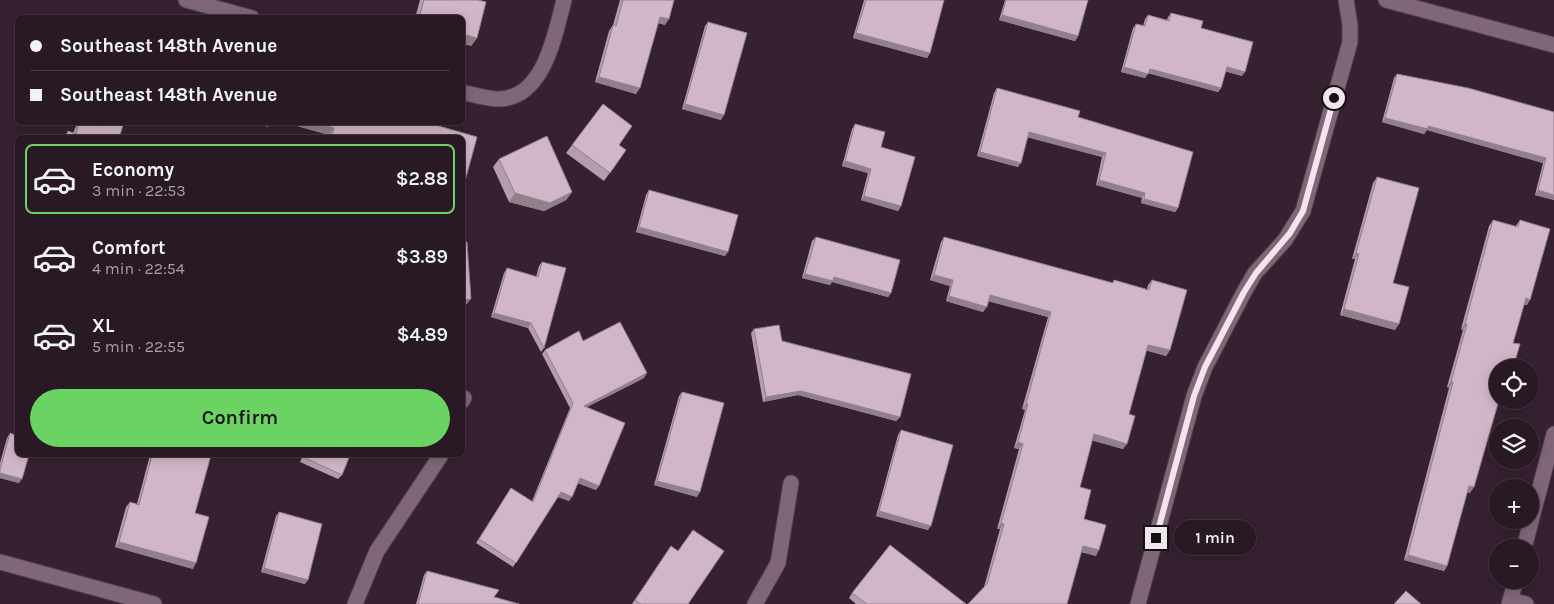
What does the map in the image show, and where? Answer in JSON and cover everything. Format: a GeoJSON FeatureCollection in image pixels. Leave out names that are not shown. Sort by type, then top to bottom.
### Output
{"type":"FeatureCollection","features":[{"type":"Feature","properties":{"kind":"street"},"geometry":{"type":"LineString","coordinates":[[186,0],[241,15]]}},
{"type":"Feature","properties":{"kind":"street"},"geometry":{"type":"LineString","coordinates":[[465,93],[499,99],[519,93],[537,77],[548,57],[564,0]]}},
{"type":"Feature","properties":{"kind":"street"},"geometry":{"type":"LineString","coordinates":[[1138,604],[1185,424],[1202,374],[1248,286],[1256,273],[1290,233],[1305,204],[1350,42],[1346,0]]}},
{"type":"Feature","properties":{"kind":"street"},"geometry":{"type":"LineString","coordinates":[[1386,0],[1554,45]]}},
{"type":"Feature","properties":{"kind":"street"},"geometry":{"type":"LineString","coordinates":[[1526,539],[1554,434]]}},
{"type":"Feature","properties":{"kind":"street"},"geometry":{"type":"LineString","coordinates":[[355,604],[377,550],[440,457]]}},
{"type":"Feature","properties":{"kind":"street"},"geometry":{"type":"LineString","coordinates":[[755,604],[778,564],[791,483]]}},
{"type":"Feature","properties":{"kind":"street"},"geometry":{"type":"LineString","coordinates":[[0,562],[154,604]]}},
{"type":"Feature","properties":{"kind":"street"},"geometry":{"type":"LineString","coordinates":[[1514,589],[1510,602],[1526,604]]}},
{"type":"Feature","properties":{"kind":"building"},"geometry":{"type":"Polygon","coordinates":[[[424,0],[478,0],[486,2],[477,38],[465,35],[465,15],[420,15],[424,0]]]}},
{"type":"Feature","properties":{"kind":"building"},"geometry":{"type":"Polygon","coordinates":[[[623,0],[674,0],[669,19],[660,17],[640,88],[599,77],[613,25],[616,26],[623,0]]]}},
{"type":"Feature","properties":{"kind":"building"},"geometry":{"type":"Polygon","coordinates":[[[866,0],[944,0],[930,53],[856,33],[866,0]]]}},
{"type":"Feature","properties":{"kind":"building"},"geometry":{"type":"Polygon","coordinates":[[[1006,0],[1088,0],[1078,36],[1002,15],[1006,0]]]}},
{"type":"Feature","properties":{"kind":"building"},"geometry":{"type":"Polygon","coordinates":[[[1171,13],[1203,21],[1201,28],[1253,42],[1245,72],[1227,67],[1221,88],[1150,69],[1148,74],[1124,67],[1136,24],[1145,26],[1148,15],[1169,21],[1171,13]]]}},
{"type":"Feature","properties":{"kind":"building"},"geometry":{"type":"Polygon","coordinates":[[[708,22],[747,33],[724,115],[685,104],[708,22]]]}},
{"type":"Feature","properties":{"kind":"building"},"geometry":{"type":"Polygon","coordinates":[[[1397,74],[1468,88],[1554,112],[1554,195],[1538,190],[1546,158],[1428,126],[1428,129],[1385,118],[1397,74]]]}},
{"type":"Feature","properties":{"kind":"building"},"geometry":{"type":"Polygon","coordinates":[[[997,88],[1080,111],[1078,117],[1193,152],[1178,208],[1144,199],[1145,193],[1099,180],[1106,153],[1029,132],[1021,163],[980,152],[997,88]]]}},
{"type":"Feature","properties":{"kind":"building"},"geometry":{"type":"Polygon","coordinates":[[[603,104],[632,126],[619,145],[626,150],[610,173],[572,145],[603,104]]]}},
{"type":"Feature","properties":{"kind":"building"},"geometry":{"type":"Polygon","coordinates":[[[855,124],[885,132],[881,147],[915,157],[901,206],[864,196],[871,169],[845,161],[855,124]]]}},
{"type":"Feature","properties":{"kind":"building"},"geometry":{"type":"Polygon","coordinates":[[[78,125],[123,125],[120,135],[67,135],[68,131],[76,134],[78,125]]]}},
{"type":"Feature","properties":{"kind":"building"},"geometry":{"type":"Polygon","coordinates":[[[324,125],[435,125],[477,137],[465,181],[465,135],[332,135],[334,128],[324,125]]]}},
{"type":"Feature","properties":{"kind":"building"},"geometry":{"type":"Polygon","coordinates":[[[547,136],[572,192],[550,203],[515,193],[499,159],[547,136]]]}},
{"type":"Feature","properties":{"kind":"building"},"geometry":{"type":"Polygon","coordinates":[[[1377,177],[1419,188],[1393,283],[1409,287],[1399,324],[1344,309],[1359,254],[1356,253],[1377,177]]]}},
{"type":"Feature","properties":{"kind":"building"},"geometry":{"type":"Polygon","coordinates":[[[649,190],[738,215],[728,252],[639,227],[649,190]]]}},
{"type":"Feature","properties":{"kind":"building"},"geometry":{"type":"Polygon","coordinates":[[[1493,220],[1518,227],[1520,220],[1550,229],[1530,300],[1526,298],[1513,343],[1520,344],[1516,359],[1489,359],[1489,409],[1496,409],[1494,419],[1489,419],[1489,435],[1474,487],[1469,486],[1447,566],[1408,555],[1453,382],[1451,382],[1467,324],[1465,324],[1493,220]]]}},
{"type":"Feature","properties":{"kind":"building"},"geometry":{"type":"Polygon","coordinates":[[[816,237],[900,260],[891,293],[834,277],[833,281],[805,274],[816,237]]]}},
{"type":"Feature","properties":{"kind":"building"},"geometry":{"type":"Polygon","coordinates":[[[944,237],[1113,283],[1114,280],[1149,290],[1152,280],[1187,290],[1170,350],[1148,345],[1129,414],[1135,416],[1127,444],[1094,434],[1080,487],[1091,490],[1084,519],[1106,525],[1099,550],[1083,546],[1067,604],[968,604],[987,584],[1004,524],[1001,523],[1023,444],[1018,442],[1028,404],[1026,404],[1051,312],[990,295],[987,307],[949,296],[953,280],[934,275],[944,237]]]}},
{"type":"Feature","properties":{"kind":"building"},"geometry":{"type":"Polygon","coordinates":[[[465,242],[467,242],[471,299],[465,300],[465,242]]]}},
{"type":"Feature","properties":{"kind":"building"},"geometry":{"type":"Polygon","coordinates":[[[542,262],[566,268],[544,348],[531,323],[494,313],[507,268],[538,277],[542,262]]]}},
{"type":"Feature","properties":{"kind":"building"},"geometry":{"type":"Polygon","coordinates":[[[620,322],[647,373],[584,406],[625,423],[599,486],[580,478],[572,497],[561,492],[516,563],[479,539],[511,488],[533,502],[573,403],[545,350],[579,331],[583,341],[620,322]]]}},
{"type":"Feature","properties":{"kind":"building"},"geometry":{"type":"Polygon","coordinates":[[[779,325],[782,341],[911,374],[900,417],[801,391],[766,397],[754,329],[779,325]]]}},
{"type":"Feature","properties":{"kind":"building"},"geometry":{"type":"Polygon","coordinates":[[[682,392],[724,403],[700,492],[657,481],[682,392]]]}},
{"type":"Feature","properties":{"kind":"building"},"geometry":{"type":"Polygon","coordinates":[[[901,430],[953,445],[931,526],[879,511],[901,430]]]}},
{"type":"Feature","properties":{"kind":"building"},"geometry":{"type":"Polygon","coordinates":[[[10,433],[15,435],[15,457],[28,457],[22,479],[0,473],[10,433]]]}},
{"type":"Feature","properties":{"kind":"building"},"geometry":{"type":"Polygon","coordinates":[[[151,457],[210,457],[195,513],[209,517],[196,563],[119,542],[130,502],[139,505],[151,457]]]}},
{"type":"Feature","properties":{"kind":"building"},"geometry":{"type":"Polygon","coordinates":[[[303,457],[349,457],[342,475],[303,457]]]}},
{"type":"Feature","properties":{"kind":"building"},"geometry":{"type":"Polygon","coordinates":[[[279,512],[322,524],[308,580],[264,568],[279,512]]]}},
{"type":"Feature","properties":{"kind":"building"},"geometry":{"type":"Polygon","coordinates":[[[693,530],[724,551],[688,604],[641,604],[635,600],[671,546],[678,551],[693,530]]]}},
{"type":"Feature","properties":{"kind":"building"},"geometry":{"type":"Polygon","coordinates":[[[890,545],[966,604],[867,604],[852,593],[890,545]]]}},
{"type":"Feature","properties":{"kind":"building"},"geometry":{"type":"Polygon","coordinates":[[[427,571],[499,590],[494,597],[519,604],[418,604],[427,571]]]}},
{"type":"Feature","properties":{"kind":"building"},"geometry":{"type":"Polygon","coordinates":[[[1406,591],[1421,604],[1394,604],[1406,591]]]}},
{"type":"Feature","properties":{"kind":"route"},"geometry":{"type":"LineString","coordinates":[[1156,538],[1185,424],[1205,367],[1244,292],[1256,273],[1285,240],[1303,211],[1334,98]]}}]}
